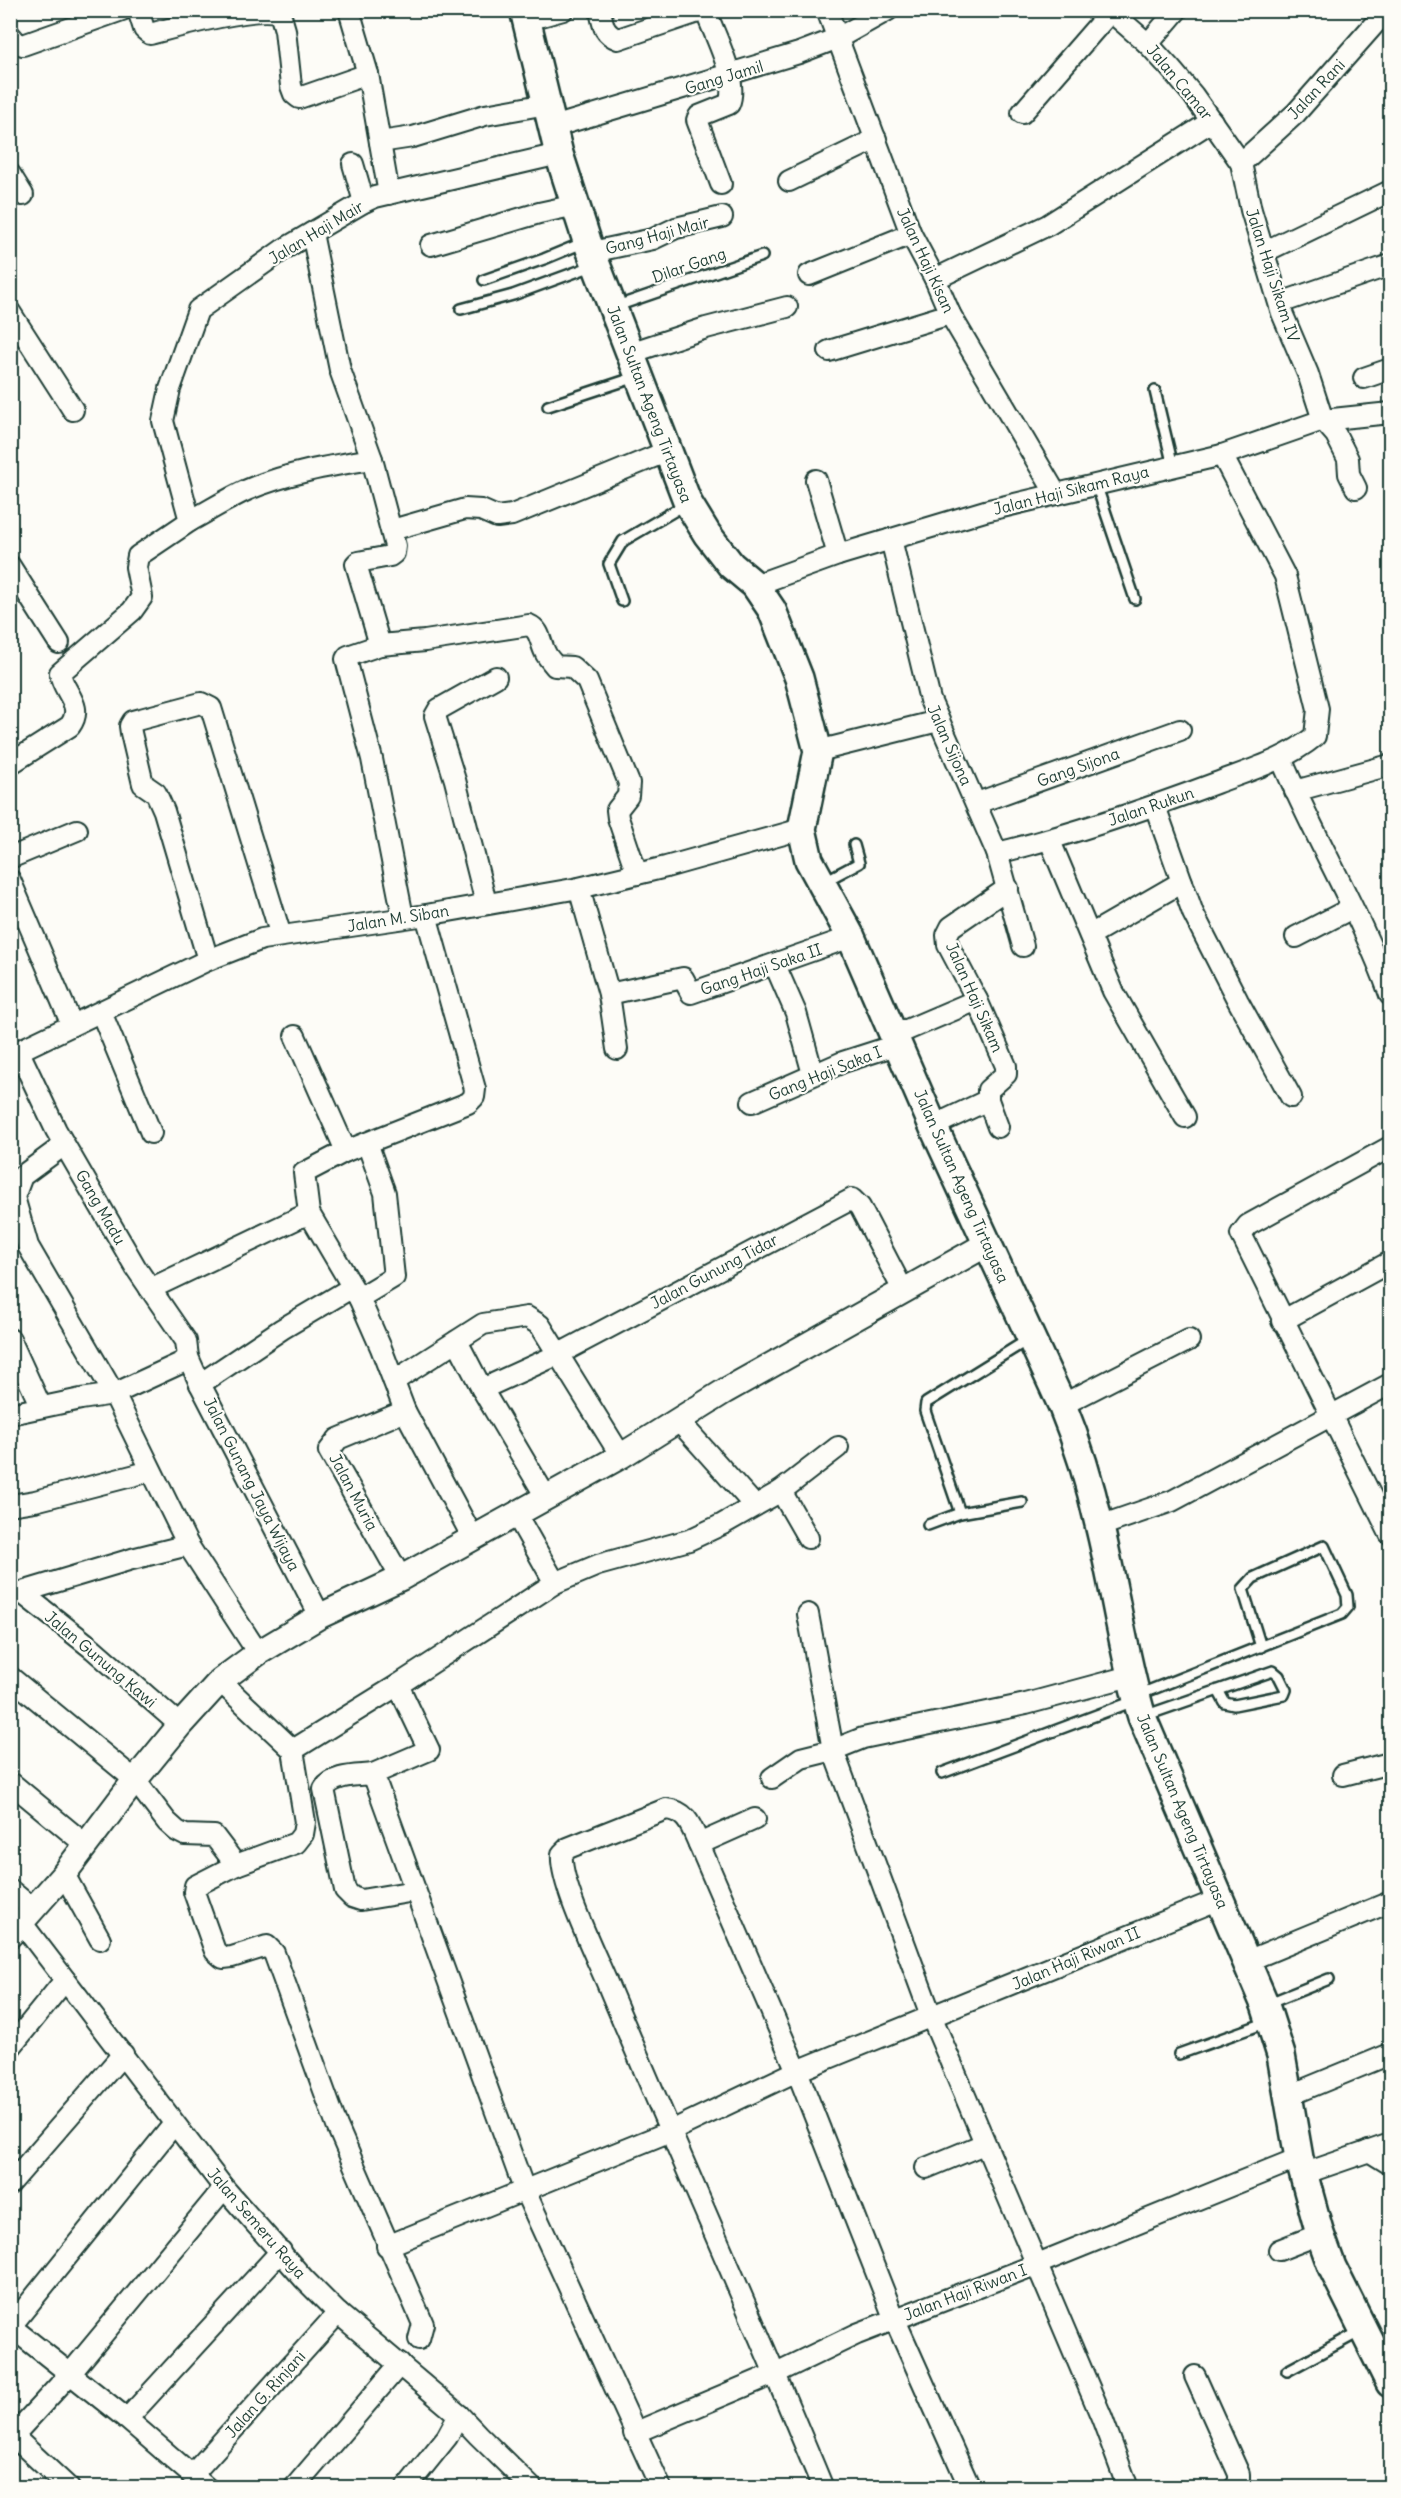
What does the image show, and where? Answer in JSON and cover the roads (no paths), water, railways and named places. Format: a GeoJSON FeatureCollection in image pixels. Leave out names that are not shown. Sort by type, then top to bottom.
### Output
{"type":"FeatureCollection","features":[{"type":"Feature","properties":{"kind":"main road","name":"Jalan Sultan Ageng Tirtayasa"},"geometry":{"type":"LineString","coordinates":[[526,15],[559,154],[592,252],[619,305],[634,365],[688,503],[707,534],[731,565],[755,585],[772,610],[799,678],[818,751],[802,829],[809,860],[820,884],[851,937],[933,1126],[1031,1337],[1081,1453],[1100,1526],[1136,1697],[1268,2013],[1281,2055],[1301,2166],[1332,2267],[1376,2340],[1390,2383]]}},
{"type":"Feature","properties":{"kind":"street"},"geometry":{"type":"LineString","coordinates":[[10,35],[16,43],[23,45],[123,10]]}},
{"type":"Feature","properties":{"kind":"street"},"geometry":{"type":"LineString","coordinates":[[138,10],[144,29],[150,34],[226,16],[269,11],[280,13],[289,60],[291,86],[294,94],[299,98],[368,74]]}},
{"type":"Feature","properties":{"kind":"street"},"geometry":{"type":"LineString","coordinates":[[349,10],[368,74],[389,194]]}},
{"type":"Feature","properties":{"kind":"street"},"geometry":{"type":"LineString","coordinates":[[526,15],[563,10]]}},
{"type":"Feature","properties":{"kind":"street"},"geometry":{"type":"LineString","coordinates":[[600,10],[605,31],[618,39],[704,11],[729,76],[733,95],[729,104],[699,116],[697,120],[721,184]]}},
{"type":"Feature","properties":{"kind":"street","name":"Jalan Haji Kisan"},"geometry":{"type":"LineString","coordinates":[[827,10],[911,234],[936,279],[950,314],[1056,494]]}},
{"type":"Feature","properties":{"kind":"street","name":"Gang Jamil"},"geometry":{"type":"LineString","coordinates":[[380,142],[413,137],[485,116],[550,116],[729,76],[838,38],[888,10]]}},
{"type":"Feature","properties":{"kind":"street"},"geometry":{"type":"LineString","coordinates":[[1149,44],[1177,10]]}},
{"type":"Feature","properties":{"kind":"street","name":"Jalan Rani"},"geometry":{"type":"LineString","coordinates":[[1240,164],[1296,113],[1387,10]]}},
{"type":"Feature","properties":{"kind":"street"},"geometry":{"type":"LineString","coordinates":[[1022,113],[1109,11]]}},
{"type":"Feature","properties":{"kind":"street","name":"Jalan Camar"},"geometry":{"type":"LineString","coordinates":[[1109,11],[1149,44],[1193,95],[1240,164]]}},
{"type":"Feature","properties":{"kind":"street"},"geometry":{"type":"LineString","coordinates":[[936,279],[1048,225],[1212,121]]}},
{"type":"Feature","properties":{"kind":"street"},"geometry":{"type":"LineString","coordinates":[[789,181],[876,139]]}},
{"type":"Feature","properties":{"kind":"street","name":"Jalan Haji Mair"},"geometry":{"type":"LineString","coordinates":[[190,521],[164,421],[170,389],[198,310],[284,249],[364,202],[559,154]]}},
{"type":"Feature","properties":{"kind":"street"},"geometry":{"type":"LineString","coordinates":[[352,164],[364,202]]}},
{"type":"Feature","properties":{"kind":"street","name":"Jalan Haji Sikam IV"},"geometry":{"type":"LineString","coordinates":[[1240,164],[1280,303],[1323,420],[1336,435],[1348,459],[1349,474],[1356,488]]}},
{"type":"Feature","properties":{"kind":"street"},"geometry":{"type":"LineString","coordinates":[[10,174],[23,195]]}},
{"type":"Feature","properties":{"kind":"street"},"geometry":{"type":"LineString","coordinates":[[1264,252],[1388,192]]}},
{"type":"Feature","properties":{"kind":"street"},"geometry":{"type":"LineString","coordinates":[[431,245],[539,213],[576,205]]}},
{"type":"Feature","properties":{"kind":"street","name":"Gang Haji Mair"},"geometry":{"type":"LineString","coordinates":[[592,252],[653,239],[676,228],[722,217]]}},
{"type":"Feature","properties":{"kind":"street"},"geometry":{"type":"LineString","coordinates":[[312,233],[340,370],[372,459],[392,530],[394,553],[356,564],[380,645]]}},
{"type":"Feature","properties":{"kind":"street"},"geometry":{"type":"LineString","coordinates":[[809,275],[911,234]]}},
{"type":"Feature","properties":{"kind":"street"},"geometry":{"type":"LineString","coordinates":[[1280,303],[1390,265]]}},
{"type":"Feature","properties":{"kind":"street"},"geometry":{"type":"LineString","coordinates":[[634,365],[706,328],[787,307]]}},
{"type":"Feature","properties":{"kind":"street"},"geometry":{"type":"LineString","coordinates":[[10,312],[73,410]]}},
{"type":"Feature","properties":{"kind":"street"},"geometry":{"type":"LineString","coordinates":[[829,351],[950,314]]}},
{"type":"Feature","properties":{"kind":"street"},"geometry":{"type":"LineString","coordinates":[[1364,378],[1390,369]]}},
{"type":"Feature","properties":{"kind":"street","name":"Jalan Haji Sikam Raya"},"geometry":{"type":"LineString","coordinates":[[755,585],[838,555],[985,511],[1222,454],[1323,420],[1390,413]]}},
{"type":"Feature","properties":{"kind":"street"},"geometry":{"type":"LineString","coordinates":[[392,530],[465,509],[482,510],[497,517],[512,515],[668,451]]}},
{"type":"Feature","properties":{"kind":"street","name":"Jalan Rukun"},"geometry":{"type":"LineString","coordinates":[[997,853],[1050,840],[1155,806],[1281,758],[1315,736],[1318,709],[1285,576],[1222,454]]}},
{"type":"Feature","properties":{"kind":"street"},"geometry":{"type":"LineString","coordinates":[[10,765],[70,726],[75,719],[74,702],[60,673],[132,611],[142,597],[136,567],[138,556],[190,521],[246,490],[310,470],[372,459]]}},
{"type":"Feature","properties":{"kind":"street"},"geometry":{"type":"LineString","coordinates":[[816,480],[838,555]]}},
{"type":"Feature","properties":{"kind":"street","name":"Jalan Sijona"},"geometry":{"type":"LineString","coordinates":[[891,539],[930,700],[997,853],[1023,946]]}},
{"type":"Feature","properties":{"kind":"street"},"geometry":{"type":"LineString","coordinates":[[10,566],[60,643]]}},
{"type":"Feature","properties":{"kind":"street"},"geometry":{"type":"LineString","coordinates":[[403,917],[372,759],[346,659],[348,656],[380,645],[425,641],[529,625],[533,627],[546,656],[555,666],[572,667],[587,681],[629,783],[628,796],[617,810],[637,874]]}},
{"type":"Feature","properties":{"kind":"street"},"geometry":{"type":"LineString","coordinates":[[486,903],[455,780],[435,716],[439,709],[496,678]]}},
{"type":"Feature","properties":{"kind":"street"},"geometry":{"type":"LineString","coordinates":[[208,960],[164,811],[156,793],[143,784],[131,733],[130,726],[133,721],[201,703],[211,708],[280,936]]}},
{"type":"Feature","properties":{"kind":"street"},"geometry":{"type":"LineString","coordinates":[[818,751],[939,721]]}},
{"type":"Feature","properties":{"kind":"street","name":"Gang Sijona"},"geometry":{"type":"LineString","coordinates":[[977,803],[1180,730]]}},
{"type":"Feature","properties":{"kind":"street"},"geometry":{"type":"LineString","coordinates":[[1281,758],[1294,791],[1388,983]]}},
{"type":"Feature","properties":{"kind":"street"},"geometry":{"type":"LineString","coordinates":[[1294,791],[1390,765]]}},
{"type":"Feature","properties":{"kind":"street"},"geometry":{"type":"LineString","coordinates":[[1155,806],[1193,913],[1291,1097]]}},
{"type":"Feature","properties":{"kind":"street","name":"Jalan M. Siban"},"geometry":{"type":"LineString","coordinates":[[15,1053],[208,960],[262,939],[426,915],[579,888],[802,829]]}},
{"type":"Feature","properties":{"kind":"street"},"geometry":{"type":"LineString","coordinates":[[10,858],[77,830]]}},
{"type":"Feature","properties":{"kind":"street"},"geometry":{"type":"LineString","coordinates":[[1050,840],[1113,991],[1185,1117]]}},
{"type":"Feature","properties":{"kind":"street"},"geometry":{"type":"LineString","coordinates":[[10,880],[72,1026]]}},
{"type":"Feature","properties":{"kind":"street"},"geometry":{"type":"LineString","coordinates":[[1090,935],[1182,882]]}},
{"type":"Feature","properties":{"kind":"street"},"geometry":{"type":"LineString","coordinates":[[579,888],[609,994],[617,1049]]}},
{"type":"Feature","properties":{"kind":"street","name":"Jalan Haji Sikam"},"geometry":{"type":"LineString","coordinates":[[988,1100],[988,1090],[1006,1074],[1006,1066],[977,1000],[948,945],[947,935],[951,927],[1008,888]]}},
{"type":"Feature","properties":{"kind":"street"},"geometry":{"type":"LineString","coordinates":[[1296,937],[1352,908]]}},
{"type":"Feature","properties":{"kind":"street"},"geometry":{"type":"LineString","coordinates":[[426,915],[475,1089],[474,1097],[468,1103],[346,1151],[304,1173],[309,1213],[356,1294],[405,1411],[473,1538]]}},
{"type":"Feature","properties":{"kind":"street","name":"Gang Haji Saka II"},"geometry":{"type":"LineString","coordinates":[[609,994],[683,978],[691,993],[851,937]]}},
{"type":"Feature","properties":{"kind":"street"},"geometry":{"type":"LineString","coordinates":[[775,965],[796,1013],[813,1074]]}},
{"type":"Feature","properties":{"kind":"street","name":"Gang Haji Saka I"},"geometry":{"type":"LineString","coordinates":[[752,1102],[897,1040],[977,1000]]}},
{"type":"Feature","properties":{"kind":"street"},"geometry":{"type":"LineString","coordinates":[[101,1012],[151,1133]]}},
{"type":"Feature","properties":{"kind":"street"},"geometry":{"type":"LineString","coordinates":[[295,1036],[346,1151]]}},
{"type":"Feature","properties":{"kind":"street","name":"Gang Madu"},"geometry":{"type":"LineString","coordinates":[[15,1053],[64,1145],[150,1289],[186,1341],[188,1357]]}},
{"type":"Feature","properties":{"kind":"street"},"geometry":{"type":"LineString","coordinates":[[933,1126],[988,1100],[998,1127]]}},
{"type":"Feature","properties":{"kind":"street"},"geometry":{"type":"LineString","coordinates":[[200,1384],[282,1329],[346,1291],[356,1294],[394,1276],[385,1193],[367,1143]]}},
{"type":"Feature","properties":{"kind":"street"},"geometry":{"type":"LineString","coordinates":[[64,1145],[22,1176],[14,1197],[28,1246],[114,1394],[188,1545],[258,1653]]}},
{"type":"Feature","properties":{"kind":"street"},"geometry":{"type":"LineString","coordinates":[[1388,1523],[1282,1321],[1241,1234],[1248,1225],[1390,1147]]}},
{"type":"Feature","properties":{"kind":"street","name":"Jalan Gunung Tidar"},"geometry":{"type":"LineString","coordinates":[[482,1389],[557,1355],[852,1199],[860,1207],[903,1290]]}},
{"type":"Feature","properties":{"kind":"street"},"geometry":{"type":"LineString","coordinates":[[150,1289],[309,1213]]}},
{"type":"Feature","properties":{"kind":"street"},"geometry":{"type":"LineString","coordinates":[[22,1922],[64,1874],[180,1725],[220,1681],[258,1653],[319,1613],[401,1578],[621,1456],[678,1420],[988,1243]]}},
{"type":"Feature","properties":{"kind":"street"},"geometry":{"type":"LineString","coordinates":[[1282,1321],[1390,1262]]}},
{"type":"Feature","properties":{"kind":"street"},"geometry":{"type":"LineString","coordinates":[[394,1381],[483,1324],[527,1317],[540,1325],[621,1456]]}},
{"type":"Feature","properties":{"kind":"street"},"geometry":{"type":"LineString","coordinates":[[10,1339],[41,1407]]}},
{"type":"Feature","properties":{"kind":"street"},"geometry":{"type":"LineString","coordinates":[[1062,1406],[1189,1340]]}},
{"type":"Feature","properties":{"kind":"street"},"geometry":{"type":"LineString","coordinates":[[457,1341],[482,1389],[546,1497]]}},
{"type":"Feature","properties":{"kind":"street"},"geometry":{"type":"LineString","coordinates":[[10,1414],[114,1394],[181,1363],[188,1357]]}},
{"type":"Feature","properties":{"kind":"street","name":"Jalan Gunang Jaya Wijaya"},"geometry":{"type":"LineString","coordinates":[[188,1357],[319,1613]]}},
{"type":"Feature","properties":{"kind":"street"},"geometry":{"type":"LineString","coordinates":[[1100,1526],[1172,1501],[1332,1418],[1390,1384]]}},
{"type":"Feature","properties":{"kind":"street","name":"Jalan Muria"},"geometry":{"type":"LineString","coordinates":[[401,1578],[329,1450],[338,1439],[405,1411]]}},
{"type":"Feature","properties":{"kind":"street"},"geometry":{"type":"LineString","coordinates":[[678,1420],[754,1506]]}},
{"type":"Feature","properties":{"kind":"street"},"geometry":{"type":"LineString","coordinates":[[293,1750],[555,1583],[598,1565],[688,1540],[723,1524],[781,1491],[838,1447]]}},
{"type":"Feature","properties":{"kind":"street"},"geometry":{"type":"LineString","coordinates":[[10,1505],[35,1501],[151,1471]]}},
{"type":"Feature","properties":{"kind":"street"},"geometry":{"type":"LineString","coordinates":[[781,1491],[808,1538]]}},
{"type":"Feature","properties":{"kind":"street"},"geometry":{"type":"LineString","coordinates":[[516,1514],[555,1583]]}},
{"type":"Feature","properties":{"kind":"street"},"geometry":{"type":"LineString","coordinates":[[16,1594],[132,1559],[188,1545]]}},
{"type":"Feature","properties":{"kind":"street","name":"Jalan Gunung Kawi"},"geometry":{"type":"LineString","coordinates":[[16,1594],[93,1649],[180,1725]]}},
{"type":"Feature","properties":{"kind":"street"},"geometry":{"type":"LineString","coordinates":[[808,1614],[832,1750],[932,2018],[1035,2265],[1102,2418],[1128,2487]]}},
{"type":"Feature","properties":{"kind":"street"},"geometry":{"type":"LineString","coordinates":[[10,1677],[135,1780],[167,1822],[177,1831],[185,1835],[218,1838],[236,1865]]}},
{"type":"Feature","properties":{"kind":"street"},"geometry":{"type":"LineString","coordinates":[[220,1681],[293,1750],[305,1822],[303,1834],[296,1843],[236,1865],[195,1886],[194,1892],[215,1951],[223,1958],[232,1958],[267,1946],[274,1953],[337,2126],[387,2246],[423,2324],[419,2339]]}},
{"type":"Feature","properties":{"kind":"street"},"geometry":{"type":"LineString","coordinates":[[398,1685],[429,1750],[373,1774],[335,1779],[329,1782],[324,1789],[345,1890],[352,1897],[361,1900],[415,1891]]}},
{"type":"Feature","properties":{"kind":"street"},"geometry":{"type":"LineString","coordinates":[[772,1778],[801,1758],[832,1750],[863,1738],[1026,1704],[1136,1697]]}},
{"type":"Feature","properties":{"kind":"street"},"geometry":{"type":"LineString","coordinates":[[1343,1775],[1390,1763]]}},
{"type":"Feature","properties":{"kind":"street"},"geometry":{"type":"LineString","coordinates":[[373,1774],[524,2189],[634,2433],[661,2487]]}},
{"type":"Feature","properties":{"kind":"street"},"geometry":{"type":"LineString","coordinates":[[10,1782],[86,1845]]}},
{"type":"Feature","properties":{"kind":"street"},"geometry":{"type":"LineString","coordinates":[[823,2487],[574,1904],[561,1864],[562,1854],[568,1848],[666,1809],[678,1810],[687,1818],[699,1844],[797,2071],[895,2320],[970,2487]]}},
{"type":"Feature","properties":{"kind":"street"},"geometry":{"type":"LineString","coordinates":[[699,1844],[755,1819]]}},
{"type":"Feature","properties":{"kind":"street"},"geometry":{"type":"LineString","coordinates":[[64,1874],[100,1940]]}},
{"type":"Feature","properties":{"kind":"street","name":"Jalan Semeru Raya"},"geometry":{"type":"LineString","coordinates":[[10,1890],[22,1922],[224,2188],[304,2279],[338,2313],[459,2415],[532,2487]]}},
{"type":"Feature","properties":{"kind":"street","name":"Jalan Haji Riwan II"},"geometry":{"type":"LineString","coordinates":[[387,2246],[671,2131],[797,2071],[1220,1899]]}},
{"type":"Feature","properties":{"kind":"street"},"geometry":{"type":"LineString","coordinates":[[1247,1961],[1390,1902]]}},
{"type":"Feature","properties":{"kind":"street"},"geometry":{"type":"LineString","coordinates":[[10,2048],[65,1980]]}},
{"type":"Feature","properties":{"kind":"street"},"geometry":{"type":"LineString","coordinates":[[10,2184],[123,2054]]}},
{"type":"Feature","properties":{"kind":"street"},"geometry":{"type":"LineString","coordinates":[[1288,2096],[1390,2054]]}},
{"type":"Feature","properties":{"kind":"street"},"geometry":{"type":"LineString","coordinates":[[174,2124],[11,2326],[200,2481]]}},
{"type":"Feature","properties":{"kind":"street"},"geometry":{"type":"LineString","coordinates":[[926,2168],[984,2144]]}},
{"type":"Feature","properties":{"kind":"street","name":"Jalan Haji Riwan I"},"geometry":{"type":"LineString","coordinates":[[634,2433],[776,2373],[857,2334],[1035,2265],[1301,2166],[1390,2144]]}},
{"type":"Feature","properties":{"kind":"street"},"geometry":{"type":"LineString","coordinates":[[1369,2151],[1390,2164]]}},
{"type":"Feature","properties":{"kind":"street"},"geometry":{"type":"LineString","coordinates":[[69,2487],[12,2438],[70,2374],[224,2188]]}},
{"type":"Feature","properties":{"kind":"street"},"geometry":{"type":"LineString","coordinates":[[1279,2250],[1320,2234]]}},
{"type":"Feature","properties":{"kind":"street"},"geometry":{"type":"LineString","coordinates":[[127,2419],[281,2251]]}},
{"type":"Feature","properties":{"kind":"street","name":"Jalan G. Rinjani"},"geometry":{"type":"LineString","coordinates":[[200,2481],[338,2313]]}},
{"type":"Feature","properties":{"kind":"street"},"geometry":{"type":"LineString","coordinates":[[294,2487],[400,2364]]}},
{"type":"Feature","properties":{"kind":"street"},"geometry":{"type":"LineString","coordinates":[[1195,2376],[1239,2474],[1239,2483],[1234,2487]]}},
{"type":"Feature","properties":{"kind":"street"},"geometry":{"type":"LineString","coordinates":[[406,2487],[447,2437],[459,2415]]}},
{"type":"Feature","properties":{"kind":"lane"},"geometry":{"type":"LineString","coordinates":[[484,280],[544,259],[592,252]]}},
{"type":"Feature","properties":{"kind":"lane"},"geometry":{"type":"LineString","coordinates":[[461,309],[513,295],[592,252]]}},
{"type":"Feature","properties":{"kind":"lane","name":"Dilar Gang"},"geometry":{"type":"LineString","coordinates":[[619,305],[762,256]]}},
{"type":"Feature","properties":{"kind":"lane"},"geometry":{"type":"LineString","coordinates":[[548,406],[634,365]]}},
{"type":"Feature","properties":{"kind":"lane"},"geometry":{"type":"LineString","coordinates":[[1155,391],[1173,466]]}},
{"type":"Feature","properties":{"kind":"lane"},"geometry":{"type":"LineString","coordinates":[[1096,484],[1135,599]]}},
{"type":"Feature","properties":{"kind":"lane"},"geometry":{"type":"LineString","coordinates":[[622,601],[609,564],[623,541],[688,503]]}},
{"type":"Feature","properties":{"kind":"lane"},"geometry":{"type":"LineString","coordinates":[[820,884],[859,863],[854,845]]}},
{"type":"Feature","properties":{"kind":"lane"},"geometry":{"type":"LineString","coordinates":[[960,1513],[925,1412],[926,1402],[1031,1337]]}},
{"type":"Feature","properties":{"kind":"lane"},"geometry":{"type":"LineString","coordinates":[[928,1526],[960,1513],[1022,1502]]}},
{"type":"Feature","properties":{"kind":"lane"},"geometry":{"type":"LineString","coordinates":[[942,1773],[1136,1697],[1261,1647],[1342,1614],[1348,1607],[1347,1595],[1324,1546],[1253,1578],[1243,1589],[1261,1647]]}},
{"type":"Feature","properties":{"kind":"lane"},"geometry":{"type":"LineString","coordinates":[[1136,1697],[1218,1690],[1273,1671],[1279,1676],[1286,1690],[1284,1695],[1234,1705],[1225,1702],[1218,1690]]}},
{"type":"Feature","properties":{"kind":"lane"},"geometry":{"type":"LineString","coordinates":[[1179,2054],[1268,2013],[1329,1979]]}},
{"type":"Feature","properties":{"kind":"lane"},"geometry":{"type":"LineString","coordinates":[[1287,2371],[1376,2340]]}}]}
